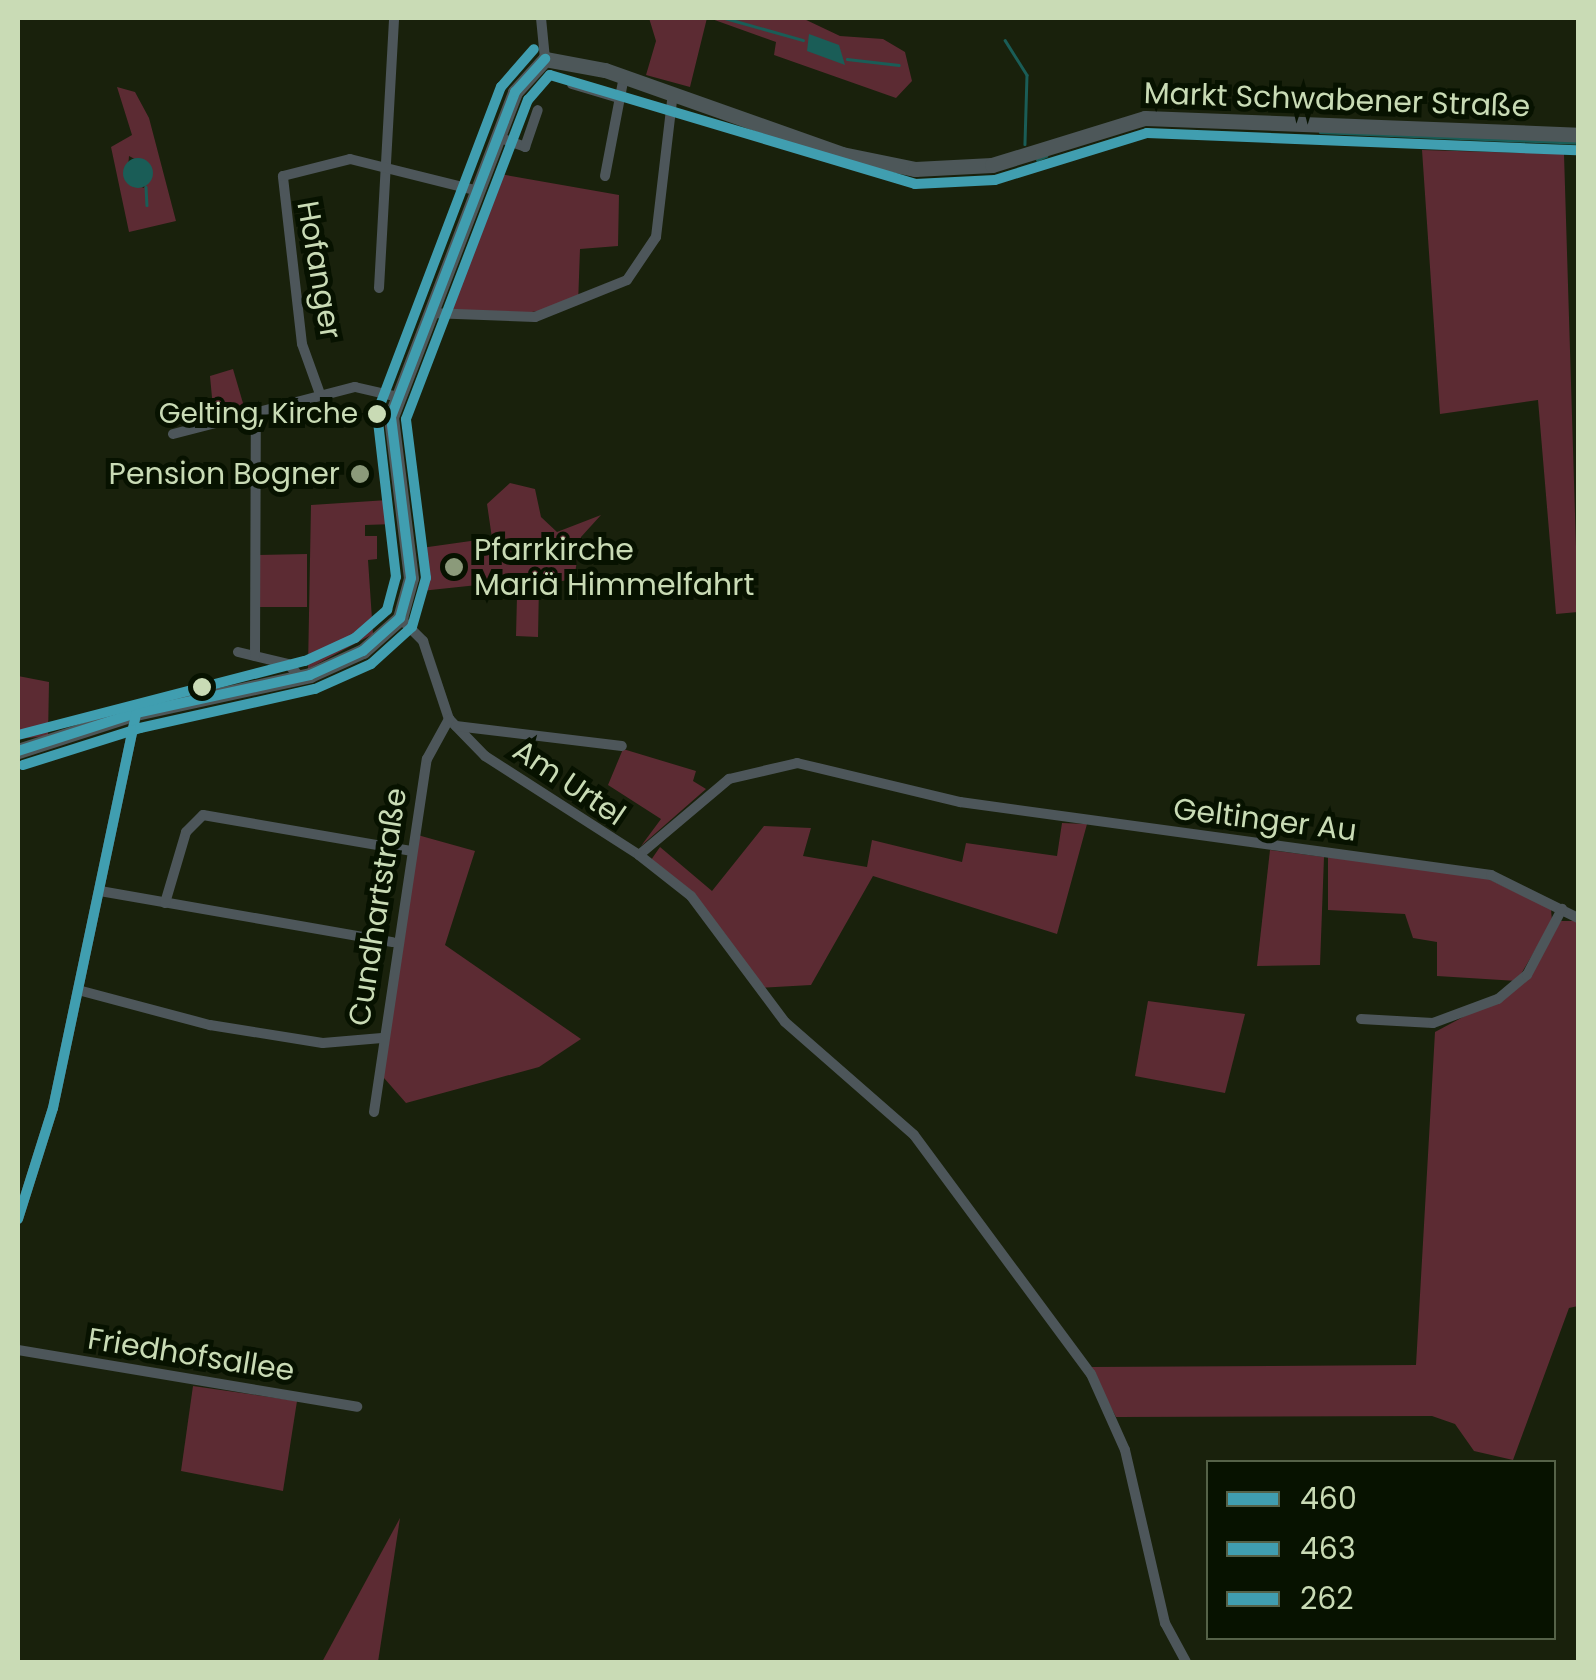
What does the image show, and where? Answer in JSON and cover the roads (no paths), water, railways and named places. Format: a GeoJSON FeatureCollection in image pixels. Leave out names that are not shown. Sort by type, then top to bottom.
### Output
{"type":"FeatureCollection","features":[{"type":"Feature","properties":{"kind":"main road","name":"Markt Schwabener Straße"},"geometry":{"type":"LineString","coordinates":[[545,59],[624,76],[842,154],[914,170],[992,166],[1144,118],[1578,135]]}},
{"type":"Feature","properties":{"kind":"main road"},"geometry":{"type":"LineString","coordinates":[[18,751],[136,712],[300,678],[363,651],[400,618],[410,578],[389,454],[398,397],[523,77],[545,59]]}},
{"type":"Feature","properties":{"kind":"street"},"geometry":{"type":"LineString","coordinates":[[379,288],[390,166],[394,18],[408,18]]}},
{"type":"Feature","properties":{"kind":"street"},"geometry":{"type":"LineString","coordinates":[[541,18],[545,59]]}},
{"type":"Feature","properties":{"kind":"street"},"geometry":{"type":"LineString","coordinates":[[605,176],[624,76]]}},
{"type":"Feature","properties":{"kind":"street"},"geometry":{"type":"LineString","coordinates":[[572,84],[619,98]]}},
{"type":"Feature","properties":{"kind":"street"},"geometry":{"type":"LineString","coordinates":[[430,313],[535,317],[627,280],[656,236],[674,92]]}},
{"type":"Feature","properties":{"kind":"street"},"geometry":{"type":"LineString","coordinates":[[498,137],[525,147],[538,110]]}},
{"type":"Feature","properties":{"kind":"street","name":"Hofanger"},"geometry":{"type":"LineString","coordinates":[[320,394],[302,344],[280,184],[320,161],[390,166],[478,191]]}},
{"type":"Feature","properties":{"kind":"street"},"geometry":{"type":"LineString","coordinates":[[172,434],[320,394],[368,388],[398,397]]}},
{"type":"Feature","properties":{"kind":"street"},"geometry":{"type":"LineString","coordinates":[[255,656],[256,414]]}},
{"type":"Feature","properties":{"kind":"street","name":"Am Urtel"},"geometry":{"type":"LineString","coordinates":[[400,618],[422,641],[452,722],[524,787],[639,855],[713,789],[772,763],[937,798]]}},
{"type":"Feature","properties":{"kind":"street"},"geometry":{"type":"LineString","coordinates":[[238,652],[294,667],[300,678]]}},
{"type":"Feature","properties":{"kind":"street"},"geometry":{"type":"LineString","coordinates":[[18,1219],[78,990],[136,712]]}},
{"type":"Feature","properties":{"kind":"street"},"geometry":{"type":"LineString","coordinates":[[452,722],[622,746]]}},
{"type":"Feature","properties":{"kind":"street","name":"Cundhartstraße"},"geometry":{"type":"LineString","coordinates":[[374,1112],[393,942],[433,733],[452,722]]}},
{"type":"Feature","properties":{"kind":"street","name":"Geltinger Au"},"geometry":{"type":"LineString","coordinates":[[937,798],[1473,872],[1578,918]]}},
{"type":"Feature","properties":{"kind":"street"},"geometry":{"type":"LineString","coordinates":[[165,903],[186,832],[203,816],[412,851]]}},
{"type":"Feature","properties":{"kind":"street"},"geometry":{"type":"LineString","coordinates":[[639,855],[692,896],[785,1022],[914,1135],[1091,1374],[1125,1450],[1165,1623],[1186,1662]]}},
{"type":"Feature","properties":{"kind":"street"},"geometry":{"type":"LineString","coordinates":[[100,891],[393,942]]}},
{"type":"Feature","properties":{"kind":"street"},"geometry":{"type":"LineString","coordinates":[[1361,1019],[1432,1023],[1498,1000],[1527,974],[1562,910]]}},
{"type":"Feature","properties":{"kind":"street"},"geometry":{"type":"LineString","coordinates":[[78,990],[210,1025],[323,1043],[382,1038]]}},
{"type":"Feature","properties":{"kind":"street","name":"Friedhofsallee"},"geometry":{"type":"LineString","coordinates":[[18,1350],[357,1408]]}},
{"type":"Feature","properties":{"kind":"water"},"geometry":{"type":"Polygon","coordinates":[[[809,34],[839,45],[845,65],[807,51],[809,34]]]}},
{"type":"Feature","properties":{"kind":"water"},"geometry":{"type":"Polygon","coordinates":[[[138,158],[149,162],[153,173],[149,184],[138,188],[127,184],[123,173],[127,162],[138,158]]]}},
{"type":"Feature","properties":{"kind":"waterway"},"geometry":{"type":"LineString","coordinates":[[725,18],[803,40]]}},
{"type":"Feature","properties":{"kind":"waterway"},"geometry":{"type":"LineString","coordinates":[[1005,40],[1027,75],[1025,144]]}},
{"type":"Feature","properties":{"kind":"waterway"},"geometry":{"type":"LineString","coordinates":[[847,59],[899,65]]}},
{"type":"Feature","properties":{"kind":"waterway"},"geometry":{"type":"LineString","coordinates":[[1320,132],[1578,143]]}},
{"type":"Feature","properties":{"kind":"waterway"},"geometry":{"type":"LineString","coordinates":[[1037,160],[1046,156]]}},
{"type":"Feature","properties":{"kind":"waterway"},"geometry":{"type":"LineString","coordinates":[[146,187],[147,205]]}},
{"type":"Feature","properties":{"kind":"place","name":"Gelting, Kirche"},"geometry":{"type":"Point","coordinates":[377,414]}},
{"type":"Feature","properties":{"kind":"place","name":"Pension Bogner"},"geometry":{"type":"Point","coordinates":[360,474]}},
{"type":"Feature","properties":{"kind":"place","name":"Pfarrkirche Mariä Himmelfahrt"},"geometry":{"type":"Point","coordinates":[454,567]}}]}
